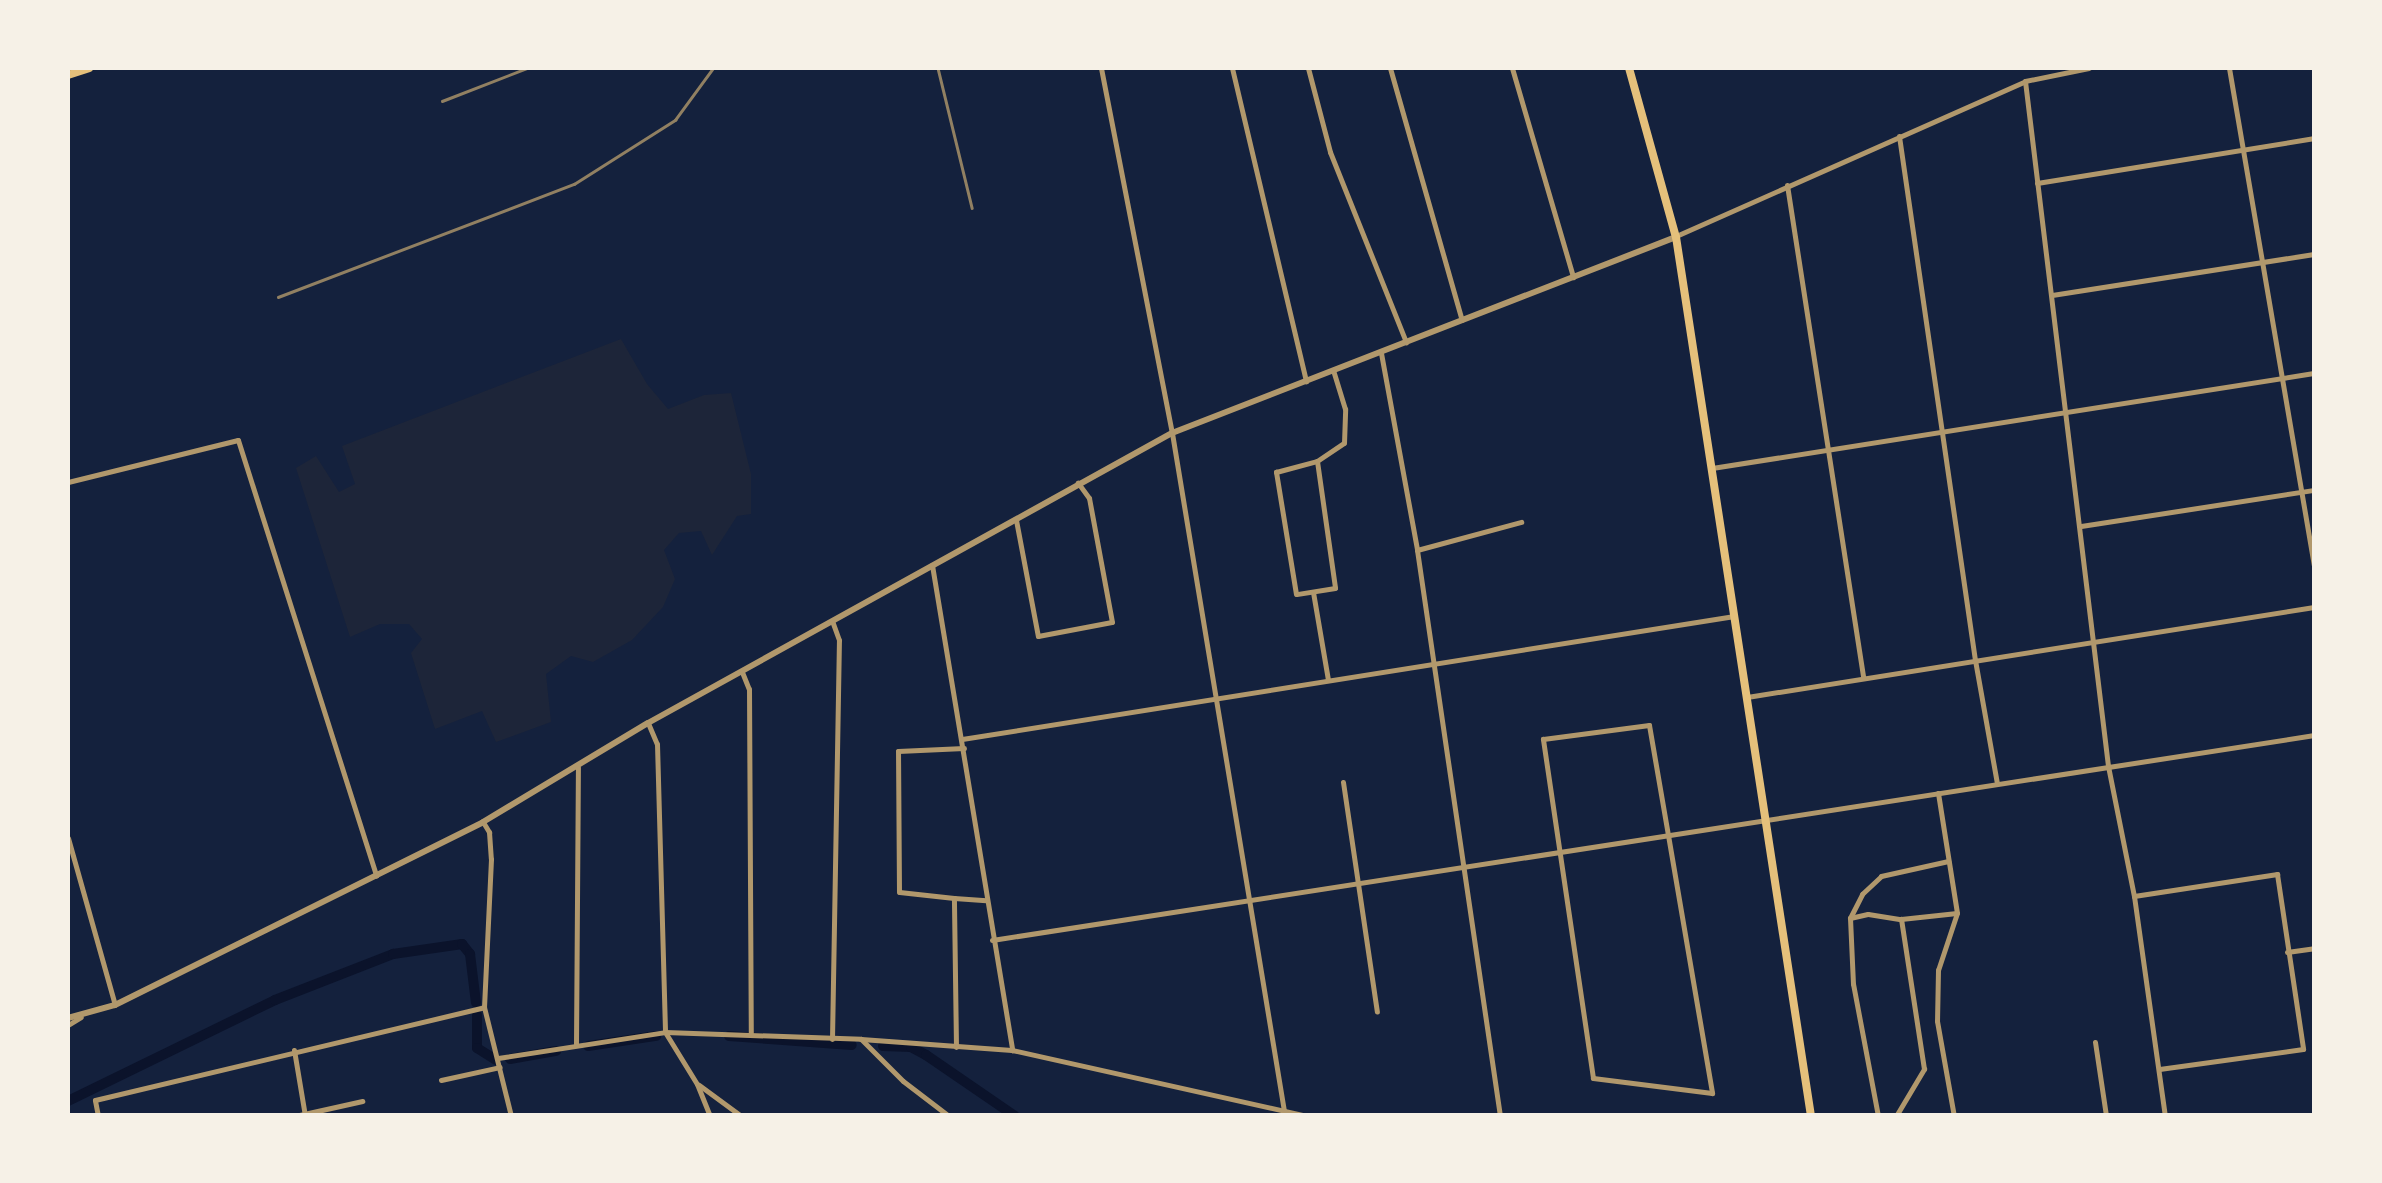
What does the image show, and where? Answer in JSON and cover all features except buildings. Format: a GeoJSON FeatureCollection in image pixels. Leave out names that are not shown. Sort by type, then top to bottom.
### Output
{"type":"FeatureCollection","features":[{"type":"Feature","properties":{"kind":"main road"},"geometry":{"type":"LineString","coordinates":[[68,75],[88,68]]}},
{"type":"Feature","properties":{"kind":"main road"},"geometry":{"type":"LineString","coordinates":[[1629,68],[1676,237],[1810,1116]]}},
{"type":"Feature","properties":{"kind":"street"},"geometry":{"type":"LineString","coordinates":[[1101,68],[1172,433],[1252,899],[1284,1112]]}},
{"type":"Feature","properties":{"kind":"street"},"geometry":{"type":"LineString","coordinates":[[1232,68],[1306,381]]}},
{"type":"Feature","properties":{"kind":"street"},"geometry":{"type":"LineString","coordinates":[[1308,68],[1330,152],[1406,342]]}},
{"type":"Feature","properties":{"kind":"street"},"geometry":{"type":"LineString","coordinates":[[1390,68],[1462,320]]}},
{"type":"Feature","properties":{"kind":"street"},"geometry":{"type":"LineString","coordinates":[[1512,68],[1573,277]]}},
{"type":"Feature","properties":{"kind":"street"},"geometry":{"type":"LineString","coordinates":[[68,1021],[115,1005],[483,822],[648,724],[1172,433],[1676,237],[2025,81],[2089,68]]}},
{"type":"Feature","properties":{"kind":"street"},"geometry":{"type":"LineString","coordinates":[[2229,68],[2259,262],[2314,566]]}},
{"type":"Feature","properties":{"kind":"street"},"geometry":{"type":"LineString","coordinates":[[2025,81],[2069,414],[2108,766],[2134,896],[2166,1116]]}},
{"type":"Feature","properties":{"kind":"street"},"geometry":{"type":"LineString","coordinates":[[1899,136],[1975,660],[1997,784]]}},
{"type":"Feature","properties":{"kind":"street"},"geometry":{"type":"LineString","coordinates":[[2037,183],[2314,138]]}},
{"type":"Feature","properties":{"kind":"street"},"geometry":{"type":"LineString","coordinates":[[1787,185],[1863,677]]}},
{"type":"Feature","properties":{"kind":"street"},"geometry":{"type":"LineString","coordinates":[[2052,296],[2314,254]]}},
{"type":"Feature","properties":{"kind":"street"},"geometry":{"type":"LineString","coordinates":[[1380,352],[1418,550],[1500,1116]]}},
{"type":"Feature","properties":{"kind":"street"},"geometry":{"type":"LineString","coordinates":[[1317,462],[1335,588],[1296,594],[1276,472],[1317,462],[1340,448],[1346,438],[1345,409],[1334,370]]}},
{"type":"Feature","properties":{"kind":"street"},"geometry":{"type":"LineString","coordinates":[[1712,468],[2314,373]]}},
{"type":"Feature","properties":{"kind":"street"},"geometry":{"type":"LineString","coordinates":[[68,482],[238,440],[376,876]]}},
{"type":"Feature","properties":{"kind":"street"},"geometry":{"type":"LineString","coordinates":[[1016,517],[1038,636],[1112,622],[1090,498],[1078,483]]}},
{"type":"Feature","properties":{"kind":"street"},"geometry":{"type":"LineString","coordinates":[[2081,526],[2314,490]]}},
{"type":"Feature","properties":{"kind":"street"},"geometry":{"type":"LineString","coordinates":[[1418,550],[1521,522]]}},
{"type":"Feature","properties":{"kind":"street"},"geometry":{"type":"LineString","coordinates":[[932,564],[1012,1050]]}},
{"type":"Feature","properties":{"kind":"street"},"geometry":{"type":"LineString","coordinates":[[1313,592],[1328,680]]}},
{"type":"Feature","properties":{"kind":"street"},"geometry":{"type":"LineString","coordinates":[[1747,697],[2314,607]]}},
{"type":"Feature","properties":{"kind":"street"},"geometry":{"type":"LineString","coordinates":[[962,738],[1734,616]]}},
{"type":"Feature","properties":{"kind":"street"},"geometry":{"type":"LineString","coordinates":[[832,621],[839,640],[832,1039]]}},
{"type":"Feature","properties":{"kind":"street"},"geometry":{"type":"LineString","coordinates":[[742,672],[749,690],[751,1034]]}},
{"type":"Feature","properties":{"kind":"street"},"geometry":{"type":"LineString","coordinates":[[648,724],[657,744],[665,1032],[697,1084],[710,1116]]}},
{"type":"Feature","properties":{"kind":"street"},"geometry":{"type":"LineString","coordinates":[[1650,725],[1668,835],[1712,1094],[1593,1078],[1543,740],[1650,725]]}},
{"type":"Feature","properties":{"kind":"street"},"geometry":{"type":"LineString","coordinates":[[992,940],[2314,735]]}},
{"type":"Feature","properties":{"kind":"street"},"geometry":{"type":"LineString","coordinates":[[964,748],[898,750],[899,892],[986,900]]}},
{"type":"Feature","properties":{"kind":"street"},"geometry":{"type":"LineString","coordinates":[[576,1044],[578,764]]}},
{"type":"Feature","properties":{"kind":"street"},"geometry":{"type":"LineString","coordinates":[[1343,782],[1376,1012]]}},
{"type":"Feature","properties":{"kind":"street"},"geometry":{"type":"LineString","coordinates":[[1938,792],[1956,913],[1938,970],[1937,1021],[1954,1116]]}},
{"type":"Feature","properties":{"kind":"street"},"geometry":{"type":"LineString","coordinates":[[483,822],[489,832],[491,859],[484,1007],[512,1116]]}},
{"type":"Feature","properties":{"kind":"street"},"geometry":{"type":"LineString","coordinates":[[68,838],[115,1005]]}},
{"type":"Feature","properties":{"kind":"street"},"geometry":{"type":"LineString","coordinates":[[1878,1116],[1853,984],[1850,918],[1862,894],[1881,876],[1948,861]]}},
{"type":"Feature","properties":{"kind":"street"},"geometry":{"type":"LineString","coordinates":[[2134,896],[2277,874],[2303,1049],[2159,1069]]}},
{"type":"Feature","properties":{"kind":"street"},"geometry":{"type":"LineString","coordinates":[[954,898],[956,1047]]}},
{"type":"Feature","properties":{"kind":"street"},"geometry":{"type":"LineString","coordinates":[[1850,918],[1868,914],[1900,920],[1956,913]]}},
{"type":"Feature","properties":{"kind":"street"},"geometry":{"type":"LineString","coordinates":[[1896,1116],[1924,1069],[1900,920]]}},
{"type":"Feature","properties":{"kind":"street"},"geometry":{"type":"LineString","coordinates":[[2287,952],[2314,948]]}},
{"type":"Feature","properties":{"kind":"street"},"geometry":{"type":"LineString","coordinates":[[98,1116],[95,1100],[484,1007]]}},
{"type":"Feature","properties":{"kind":"street"},"geometry":{"type":"LineString","coordinates":[[498,1058],[665,1032],[861,1039],[1012,1050],[1306,1116]]}},
{"type":"Feature","properties":{"kind":"street"},"geometry":{"type":"LineString","coordinates":[[861,1039],[903,1081],[949,1116]]}},
{"type":"Feature","properties":{"kind":"street"},"geometry":{"type":"LineString","coordinates":[[2096,1042],[2106,1116]]}},
{"type":"Feature","properties":{"kind":"street"},"geometry":{"type":"LineString","coordinates":[[294,1050],[304,1114]]}},
{"type":"Feature","properties":{"kind":"street"},"geometry":{"type":"LineString","coordinates":[[441,1080],[500,1067]]}},
{"type":"Feature","properties":{"kind":"street"},"geometry":{"type":"LineString","coordinates":[[697,1084],[741,1116]]}},
{"type":"Feature","properties":{"kind":"street"},"geometry":{"type":"LineString","coordinates":[[295,1116],[362,1101]]}},
{"type":"Feature","properties":{"kind":"shaded area"},"geometry":{"type":"Polygon","coordinates":[[[621,339],[647,384],[668,409],[704,395],[731,393],[751,474],[751,514],[737,516],[712,555],[701,531],[679,533],[664,550],[675,579],[663,607],[632,640],[593,662],[571,656],[546,674],[551,722],[496,742],[482,711],[435,729],[411,653],[422,639],[409,624],[380,624],[350,637],[296,468],[316,456],[339,492],[355,484],[342,446],[621,339]]]}},
{"type":"Feature","properties":{"kind":"waterway"},"geometry":{"type":"LineString","coordinates":[[68,1101],[275,1000],[393,954],[462,944],[470,954],[476,1003]]}},
{"type":"Feature","properties":{"kind":"waterway"},"geometry":{"type":"LineString","coordinates":[[477,1015],[477,1048],[496,1060]]}},
{"type":"Feature","properties":{"kind":"waterway"},"geometry":{"type":"LineString","coordinates":[[588,1046],[656,1036]]}},
{"type":"Feature","properties":{"kind":"waterway"},"geometry":{"type":"LineString","coordinates":[[729,1036],[852,1045]]}},
{"type":"Feature","properties":{"kind":"waterway"},"geometry":{"type":"LineString","coordinates":[[883,1046],[911,1047],[1015,1116]]}},
{"type":"Feature","properties":{"kind":"waterway"},"geometry":{"type":"LineString","coordinates":[[510,1059],[556,1051]]}},
{"type":"Feature","properties":{"kind":"railway"},"geometry":{"type":"LineString","coordinates":[[442,101],[527,68]]}},
{"type":"Feature","properties":{"kind":"railway"},"geometry":{"type":"LineString","coordinates":[[278,297],[574,184],[675,120],[713,68]]}},
{"type":"Feature","properties":{"kind":"railway"},"geometry":{"type":"LineString","coordinates":[[938,68],[972,208]]}}]}
